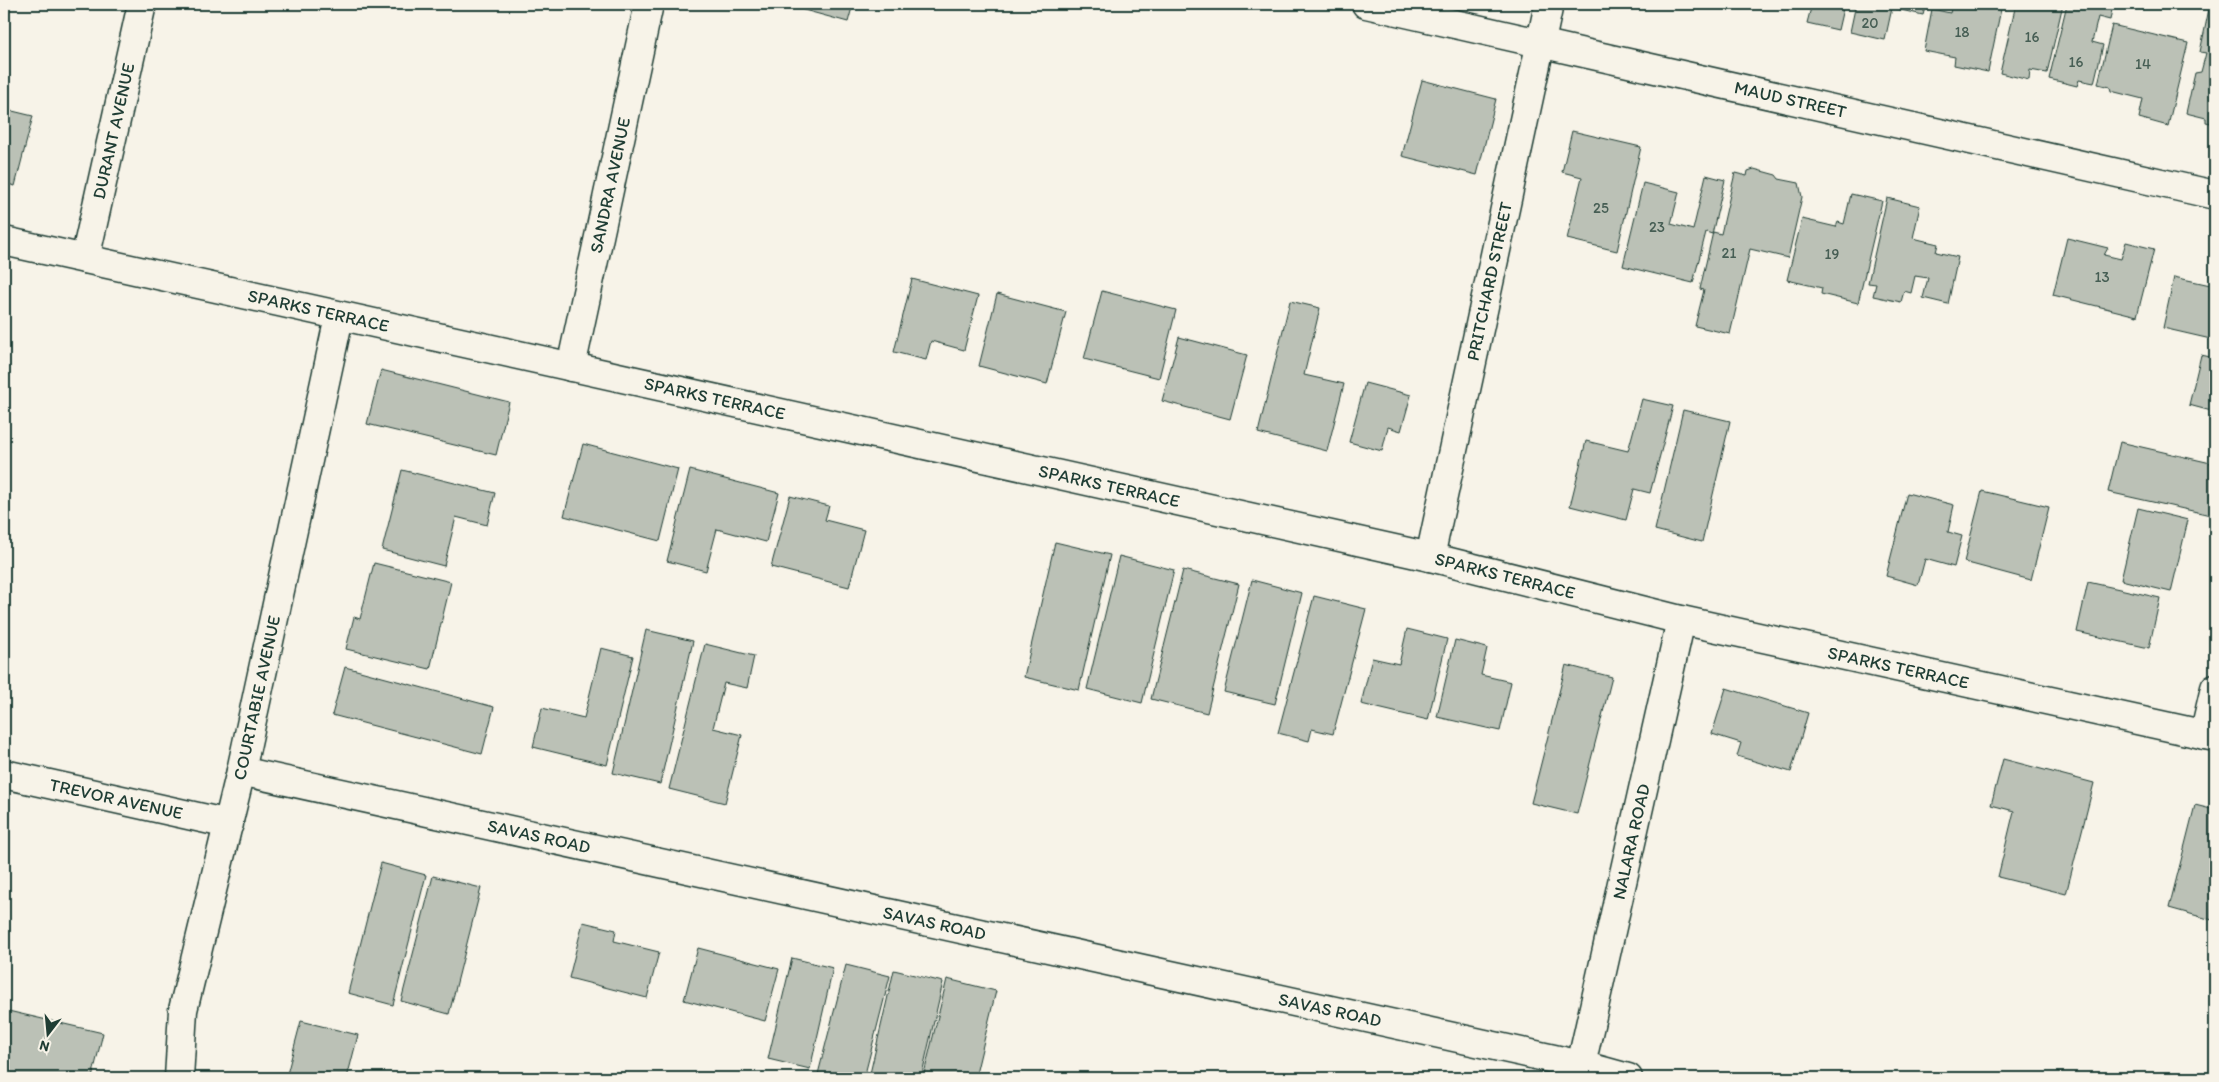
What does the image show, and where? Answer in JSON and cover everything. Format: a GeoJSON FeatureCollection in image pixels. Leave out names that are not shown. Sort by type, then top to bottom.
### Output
{"type":"FeatureCollection","features":[{"type":"Feature","properties":{"kind":"street","name":"DURANT AVENUE"},"geometry":{"type":"LineString","coordinates":[[85,259],[142,4]]}},
{"type":"Feature","properties":{"kind":"street","name":"SANDRA AVENUE"},"geometry":{"type":"LineString","coordinates":[[571,367],[649,4]]}},
{"type":"Feature","properties":{"kind":"street","name":"MAUD STREET"},"geometry":{"type":"LineString","coordinates":[[1366,4],[2215,195]]}},
{"type":"Feature","properties":{"kind":"street","name":"PRITCHARD STREET"},"geometry":{"type":"LineString","coordinates":[[1430,558],[1549,4]]}},
{"type":"Feature","properties":{"kind":"street","name":"SPARKS TERRACE"},"geometry":{"type":"LineString","coordinates":[[4,241],[1430,558],[1681,620],[2210,736]]}},
{"type":"Feature","properties":{"kind":"street","name":"COURTABIE AVENUE"},"geometry":{"type":"LineString","coordinates":[[179,1078],[183,1010],[241,771],[339,317]]}},
{"type":"Feature","properties":{"kind":"street","name":"NALARA ROAD"},"geometry":{"type":"LineString","coordinates":[[1581,1065],[1681,620]]}},
{"type":"Feature","properties":{"kind":"street"},"geometry":{"type":"LineString","coordinates":[[2210,736],[2215,688]]}},
{"type":"Feature","properties":{"kind":"street","name":"SAVAS ROAD"},"geometry":{"type":"LineString","coordinates":[[241,771],[1581,1065],[1628,1078]]}},
{"type":"Feature","properties":{"kind":"street","name":"TREVOR AVENUE"},"geometry":{"type":"LineString","coordinates":[[4,774],[229,824]]}},
{"type":"Feature","properties":{"kind":"building"},"geometry":{"type":"Polygon","coordinates":[[[782,4],[853,4],[848,22],[782,4]]]}},
{"type":"Feature","properties":{"kind":"building"},"geometry":{"type":"Polygon","coordinates":[[[1812,4],[1844,4],[1838,30],[1807,23],[1812,4]]]}},
{"type":"Feature","properties":{"kind":"building"},"geometry":{"type":"Polygon","coordinates":[[[1856,4],[1926,4],[1923,15],[1892,8],[1885,40],[1850,32],[1856,4]]]}},
{"type":"Feature","properties":{"kind":"building"},"geometry":{"type":"Polygon","coordinates":[[[1952,4],[2002,4],[1988,72],[1954,65],[1955,57],[1924,51],[1932,9],[1950,13],[1952,4]]]}},
{"type":"Feature","properties":{"kind":"building"},"geometry":{"type":"Polygon","coordinates":[[[2016,4],[2063,4],[2047,73],[2030,70],[2029,80],[2000,73],[2016,4]]]}},
{"type":"Feature","properties":{"kind":"building"},"geometry":{"type":"Polygon","coordinates":[[[2067,4],[2113,4],[2110,20],[2098,17],[2092,42],[2103,45],[2094,83],[2079,80],[2077,86],[2049,79],[2067,4]]]}},
{"type":"Feature","properties":{"kind":"building"},"geometry":{"type":"Polygon","coordinates":[[[2210,4],[2215,4],[2215,124],[2206,122],[2206,118],[2186,113],[2195,73],[2201,72],[2206,53],[2200,52],[2210,4]]]}},
{"type":"Feature","properties":{"kind":"building"},"geometry":{"type":"Polygon","coordinates":[[[2112,25],[2188,43],[2168,126],[2139,118],[2143,99],[2111,91],[2110,87],[2098,84],[2112,25]]]}},
{"type":"Feature","properties":{"kind":"building"},"geometry":{"type":"Polygon","coordinates":[[[1422,80],[1496,99],[1477,175],[1402,156],[1422,80]]]}},
{"type":"Feature","properties":{"kind":"building"},"geometry":{"type":"Polygon","coordinates":[[[4,109],[33,116],[15,186],[4,183],[4,109]]]}},
{"type":"Feature","properties":{"kind":"building"},"geometry":{"type":"Polygon","coordinates":[[[1572,131],[1641,147],[1617,251],[1567,239],[1582,177],[1562,172],[1572,131]]]}},
{"type":"Feature","properties":{"kind":"building"},"geometry":{"type":"Polygon","coordinates":[[[1754,169],[1776,175],[1779,179],[1799,183],[1802,197],[1788,258],[1750,249],[1730,334],[1695,326],[1704,290],[1700,289],[1713,232],[1721,234],[1735,173],[1747,176],[1748,171],[1754,169]]]}},
{"type":"Feature","properties":{"kind":"building"},"geometry":{"type":"Polygon","coordinates":[[[1706,175],[1725,180],[1712,234],[1706,232],[1693,283],[1623,266],[1643,183],[1679,192],[1671,224],[1693,230],[1706,175]]]}},
{"type":"Feature","properties":{"kind":"building"},"geometry":{"type":"Polygon","coordinates":[[[1851,194],[1882,201],[1858,303],[1821,294],[1822,288],[1787,280],[1802,219],[1836,227],[1838,222],[1844,224],[1851,194]]]}},
{"type":"Feature","properties":{"kind":"building"},"geometry":{"type":"Polygon","coordinates":[[[1887,198],[1920,206],[1913,238],[1938,244],[1936,252],[1958,257],[1948,304],[1923,298],[1928,278],[1915,276],[1911,293],[1904,291],[1901,302],[1873,296],[1876,284],[1868,283],[1887,198]]]}},
{"type":"Feature","properties":{"kind":"building"},"geometry":{"type":"Polygon","coordinates":[[[2067,238],[2108,248],[2104,255],[2121,259],[2126,242],[2154,249],[2137,316],[2053,295],[2067,238]]]}},
{"type":"Feature","properties":{"kind":"building"},"geometry":{"type":"Polygon","coordinates":[[[2174,277],[2215,286],[2215,340],[2163,328],[2174,277]]]}},
{"type":"Feature","properties":{"kind":"building"},"geometry":{"type":"Polygon","coordinates":[[[912,279],[978,296],[964,350],[931,341],[926,360],[894,352],[912,279]]]}},
{"type":"Feature","properties":{"kind":"building"},"geometry":{"type":"Polygon","coordinates":[[[1102,291],[1176,310],[1159,378],[1084,359],[1102,291]]]}},
{"type":"Feature","properties":{"kind":"building"},"geometry":{"type":"Polygon","coordinates":[[[997,294],[1066,312],[1047,384],[979,366],[997,294]]]}},
{"type":"Feature","properties":{"kind":"building"},"geometry":{"type":"Polygon","coordinates":[[[1290,301],[1320,308],[1304,375],[1344,384],[1327,451],[1258,433],[1290,301]]]}},
{"type":"Feature","properties":{"kind":"building"},"geometry":{"type":"Polygon","coordinates":[[[1179,337],[1247,355],[1230,419],[1162,401],[1179,337]]]}},
{"type":"Feature","properties":{"kind":"building"},"geometry":{"type":"Polygon","coordinates":[[[2201,355],[2215,358],[2215,412],[2189,405],[2201,355]]]}},
{"type":"Feature","properties":{"kind":"building"},"geometry":{"type":"Polygon","coordinates":[[[381,370],[509,402],[496,455],[367,424],[381,370]]]}},
{"type":"Feature","properties":{"kind":"building"},"geometry":{"type":"Polygon","coordinates":[[[1365,383],[1411,395],[1401,431],[1388,427],[1382,451],[1349,442],[1365,383]]]}},
{"type":"Feature","properties":{"kind":"building"},"geometry":{"type":"Polygon","coordinates":[[[1642,399],[1673,406],[1650,493],[1634,489],[1626,520],[1570,506],[1586,441],[1628,451],[1642,399]]]}},
{"type":"Feature","properties":{"kind":"building"},"geometry":{"type":"Polygon","coordinates":[[[1683,410],[1730,421],[1702,542],[1655,530],[1683,410]]]}},
{"type":"Feature","properties":{"kind":"building"},"geometry":{"type":"Polygon","coordinates":[[[2120,442],[2215,464],[2215,516],[2108,492],[2120,442]]]}},
{"type":"Feature","properties":{"kind":"building"},"geometry":{"type":"Polygon","coordinates":[[[583,444],[678,469],[660,541],[564,516],[583,444]]]}},
{"type":"Feature","properties":{"kind":"building"},"geometry":{"type":"Polygon","coordinates":[[[402,470],[495,493],[487,525],[456,517],[444,566],[382,550],[402,470]]]}},
{"type":"Feature","properties":{"kind":"building"},"geometry":{"type":"Polygon","coordinates":[[[690,470],[779,493],[766,542],[717,529],[706,571],[667,561],[690,470]]]}},
{"type":"Feature","properties":{"kind":"building"},"geometry":{"type":"Polygon","coordinates":[[[1982,491],[2049,507],[2031,580],[1964,562],[1982,491]]]}},
{"type":"Feature","properties":{"kind":"building"},"geometry":{"type":"Polygon","coordinates":[[[1907,493],[1954,505],[1948,532],[1962,536],[1954,567],[1925,559],[1918,585],[1886,576],[1907,493]]]}},
{"type":"Feature","properties":{"kind":"building"},"geometry":{"type":"Polygon","coordinates":[[[790,496],[829,506],[825,520],[864,530],[849,587],[771,567],[790,496]]]}},
{"type":"Feature","properties":{"kind":"building"},"geometry":{"type":"Polygon","coordinates":[[[2138,508],[2188,520],[2171,592],[2121,580],[2138,508]]]}},
{"type":"Feature","properties":{"kind":"building"},"geometry":{"type":"Polygon","coordinates":[[[1055,542],[1110,555],[1079,690],[1024,677],[1055,542]]]}},
{"type":"Feature","properties":{"kind":"building"},"geometry":{"type":"Polygon","coordinates":[[[1119,556],[1174,570],[1142,703],[1087,689],[1119,556]]]}},
{"type":"Feature","properties":{"kind":"building"},"geometry":{"type":"Polygon","coordinates":[[[374,563],[451,582],[430,669],[346,649],[354,617],[360,619],[374,563]]]}},
{"type":"Feature","properties":{"kind":"building"},"geometry":{"type":"Polygon","coordinates":[[[1183,570],[1239,584],[1207,713],[1151,699],[1183,570]]]}},
{"type":"Feature","properties":{"kind":"building"},"geometry":{"type":"Polygon","coordinates":[[[1252,580],[1302,593],[1275,704],[1224,692],[1252,580]]]}},
{"type":"Feature","properties":{"kind":"building"},"geometry":{"type":"Polygon","coordinates":[[[2088,582],[2160,598],[2149,648],[2077,632],[2088,582]]]}},
{"type":"Feature","properties":{"kind":"building"},"geometry":{"type":"Polygon","coordinates":[[[1314,596],[1366,609],[1333,734],[1312,729],[1309,741],[1278,733],[1314,596]]]}},
{"type":"Feature","properties":{"kind":"building"},"geometry":{"type":"Polygon","coordinates":[[[1407,629],[1447,639],[1428,720],[1361,704],[1372,658],[1399,664],[1407,629]]]}},
{"type":"Feature","properties":{"kind":"building"},"geometry":{"type":"Polygon","coordinates":[[[646,630],[693,641],[660,784],[613,773],[646,630]]]}},
{"type":"Feature","properties":{"kind":"building"},"geometry":{"type":"Polygon","coordinates":[[[1455,640],[1487,648],[1481,675],[1511,682],[1500,731],[1437,717],[1455,640]]]}},
{"type":"Feature","properties":{"kind":"building"},"geometry":{"type":"Polygon","coordinates":[[[705,644],[754,656],[747,688],[724,683],[713,728],[742,735],[725,803],[669,789],[705,644]]]}},
{"type":"Feature","properties":{"kind":"building"},"geometry":{"type":"Polygon","coordinates":[[[601,648],[633,656],[607,765],[533,747],[542,708],[584,718],[601,648]]]}},
{"type":"Feature","properties":{"kind":"building"},"geometry":{"type":"Polygon","coordinates":[[[1566,665],[1612,677],[1577,814],[1531,803],[1566,665]]]}},
{"type":"Feature","properties":{"kind":"building"},"geometry":{"type":"Polygon","coordinates":[[[345,667],[494,707],[482,754],[332,715],[345,667]]]}},
{"type":"Feature","properties":{"kind":"building"},"geometry":{"type":"Polygon","coordinates":[[[1726,688],[1808,713],[1791,772],[1737,756],[1741,743],[1712,734],[1726,688]]]}},
{"type":"Feature","properties":{"kind":"building"},"geometry":{"type":"Polygon","coordinates":[[[2003,759],[2094,783],[2066,894],[1998,877],[2014,811],[1991,805],[2003,759]]]}},
{"type":"Feature","properties":{"kind":"building"},"geometry":{"type":"Polygon","coordinates":[[[2195,805],[2215,810],[2215,909],[2212,920],[2169,908],[2195,805]]]}},
{"type":"Feature","properties":{"kind":"building"},"geometry":{"type":"Polygon","coordinates":[[[381,863],[426,875],[393,1005],[348,993],[381,863]]]}},
{"type":"Feature","properties":{"kind":"building"},"geometry":{"type":"Polygon","coordinates":[[[433,876],[481,888],[449,1014],[401,1001],[433,876]]]}},
{"type":"Feature","properties":{"kind":"building"},"geometry":{"type":"Polygon","coordinates":[[[583,922],[616,930],[614,941],[659,952],[647,998],[569,978],[583,922]]]}},
{"type":"Feature","properties":{"kind":"building"},"geometry":{"type":"Polygon","coordinates":[[[698,948],[779,969],[765,1021],[684,1000],[698,948]]]}},
{"type":"Feature","properties":{"kind":"building"},"geometry":{"type":"Polygon","coordinates":[[[792,958],[833,968],[810,1069],[768,1059],[792,958]]]}},
{"type":"Feature","properties":{"kind":"building"},"geometry":{"type":"Polygon","coordinates":[[[846,965],[890,976],[864,1078],[817,1078],[846,965]]]}},
{"type":"Feature","properties":{"kind":"building"},"geometry":{"type":"Polygon","coordinates":[[[894,970],[943,982],[921,1078],[869,1078],[894,970]]]}},
{"type":"Feature","properties":{"kind":"building"},"geometry":{"type":"Polygon","coordinates":[[[947,979],[996,991],[975,1078],[923,1078],[947,979]]]}},
{"type":"Feature","properties":{"kind":"building"},"geometry":{"type":"Polygon","coordinates":[[[4,1010],[103,1033],[92,1078],[28,1078],[4,1073],[4,1010]]]}},
{"type":"Feature","properties":{"kind":"building"},"geometry":{"type":"Polygon","coordinates":[[[301,1021],[358,1035],[347,1078],[286,1078],[301,1021]]]}}]}
